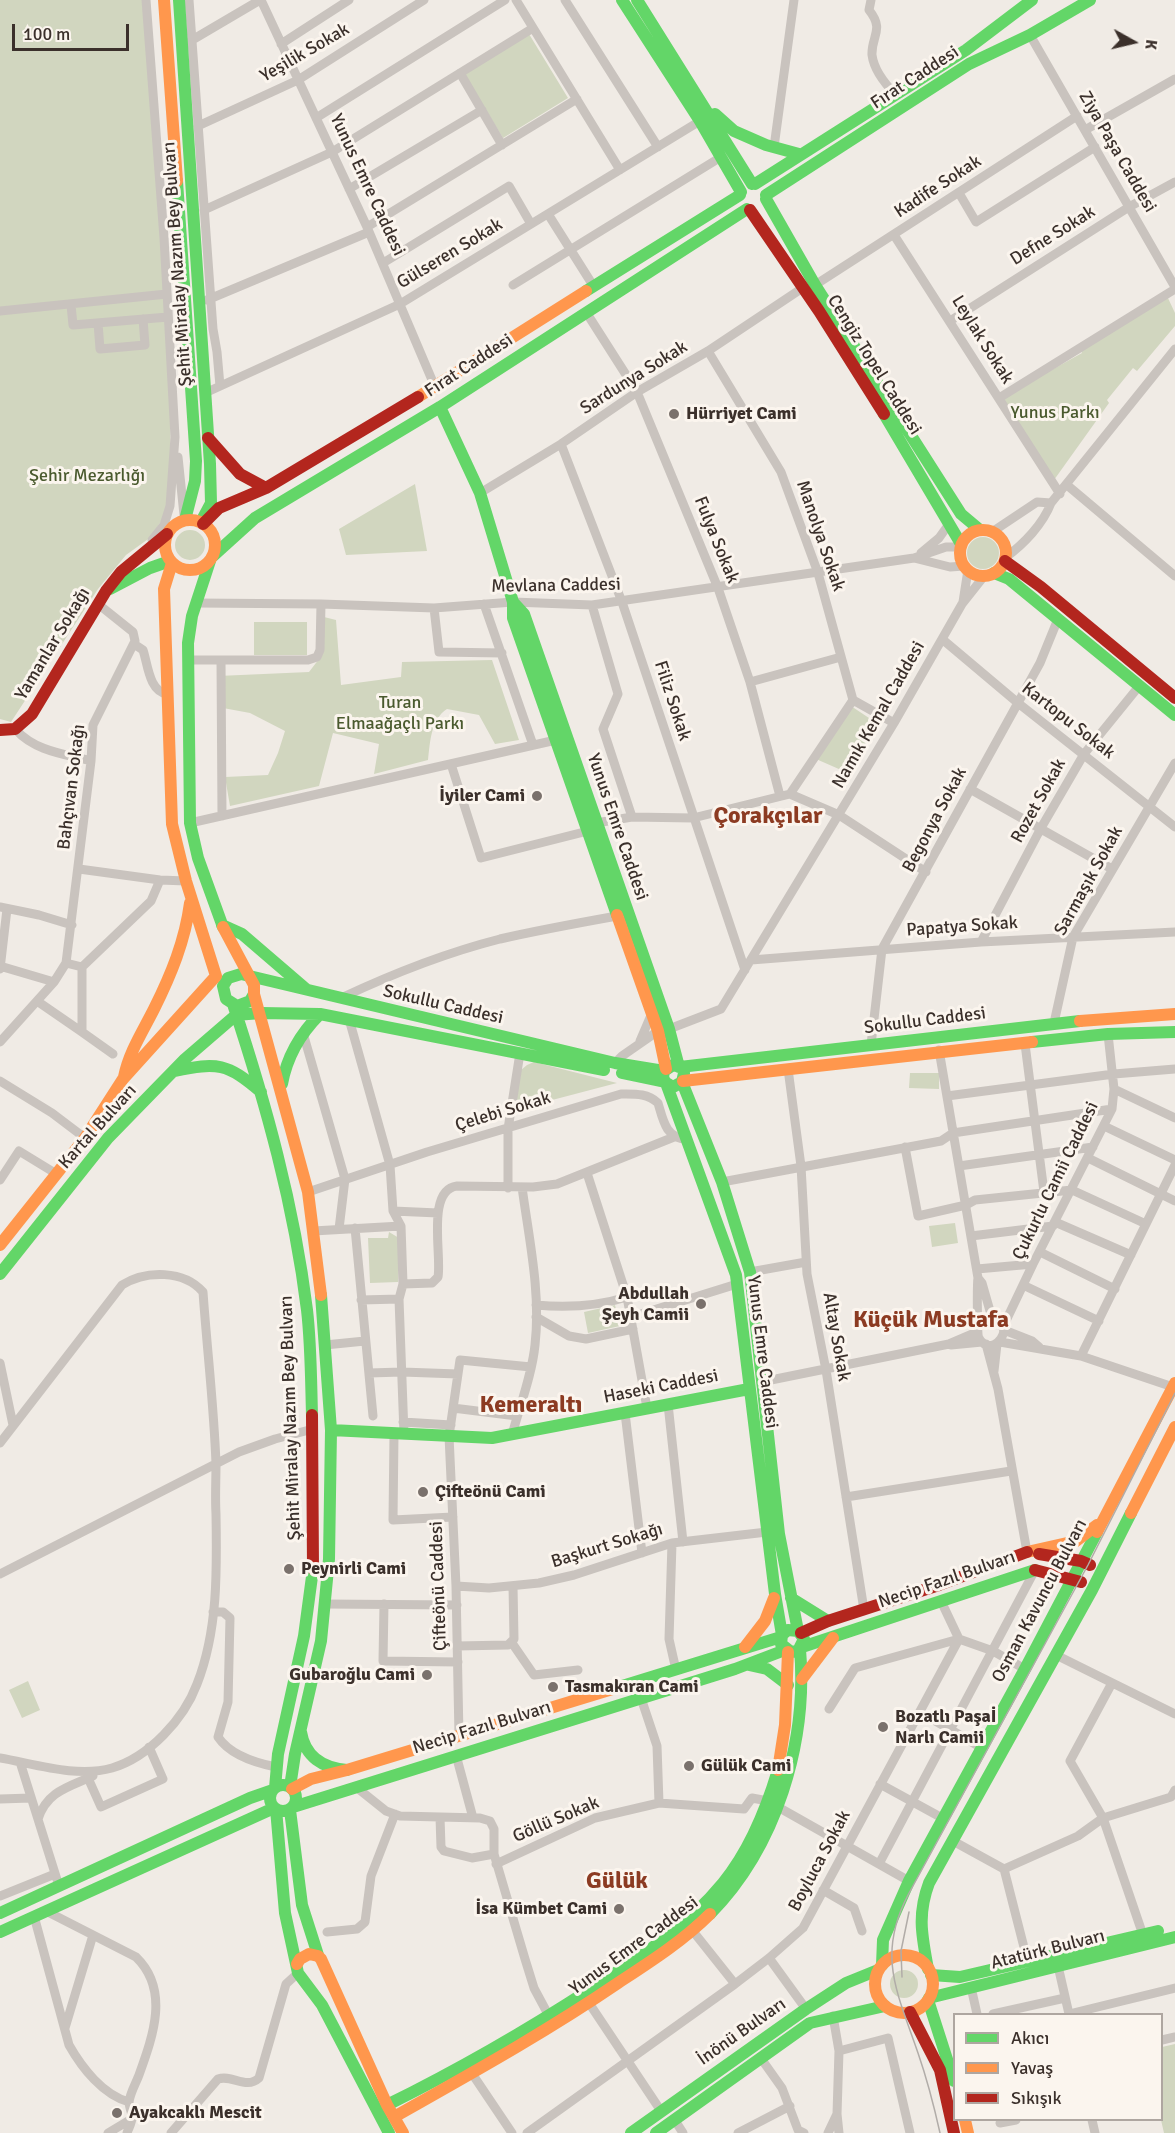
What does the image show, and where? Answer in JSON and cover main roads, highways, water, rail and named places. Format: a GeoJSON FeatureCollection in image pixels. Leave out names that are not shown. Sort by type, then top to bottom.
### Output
{"type":"FeatureCollection","features":[{"type":"Feature","properties":{"kind":"main road","name":"Şehit Miralay Nazım Bey Bulvarı"},"geometry":{"type":"LineString","coordinates":[[164,0],[196,461],[195,481],[184,521]]}},
{"type":"Feature","properties":{"kind":"main road","name":"Şehit Miralay Nazım Bey Bulvarı"},"geometry":{"type":"LineString","coordinates":[[179,0],[186,43],[205,301],[205,393],[211,498],[210,507],[202,523]]}},
{"type":"Feature","properties":{"kind":"main road"},"geometry":{"type":"LineString","coordinates":[[622,0],[700,121],[740,194],[741,203],[748,209],[759,209],[766,197],[763,188],[754,184],[636,0]]}},
{"type":"Feature","properties":{"kind":"main road","name":"Fırat Caddesi"},"geometry":{"type":"LineString","coordinates":[[754,184],[1005,23],[1032,0]]}},
{"type":"Feature","properties":{"kind":"main road","name":"Fırat Caddesi"},"geometry":{"type":"LineString","coordinates":[[766,197],[969,64],[1030,35],[1090,0]]}},
{"type":"Feature","properties":{"kind":"main road"},"geometry":{"type":"LineString","coordinates":[[703,104],[734,130],[774,147],[799,154]]}},
{"type":"Feature","properties":{"kind":"main road"},"geometry":{"type":"LineString","coordinates":[[740,194],[745,186],[754,184]]}},
{"type":"Feature","properties":{"kind":"main road","name":"Fırat Caddesi"},"geometry":{"type":"LineString","coordinates":[[202,523],[219,508],[266,488],[435,387],[740,194]]}},
{"type":"Feature","properties":{"kind":"main road","name":"Cengiz Topel Caddesi"},"geometry":{"type":"LineString","coordinates":[[766,197],[810,286],[960,545]]}},
{"type":"Feature","properties":{"kind":"main road","name":"Fırat Caddesi"},"geometry":{"type":"LineString","coordinates":[[211,558],[255,518],[440,406],[748,209]]}},
{"type":"Feature","properties":{"kind":"main road","name":"Cengiz Topel Caddesi"},"geometry":{"type":"LineString","coordinates":[[748,209],[810,286],[961,514],[986,531]]}},
{"type":"Feature","properties":{"kind":"main road","name":"Yunus Emre Caddesi"},"geometry":{"type":"LineString","coordinates":[[440,406],[480,493],[513,602],[513,618],[556,740],[592,827],[617,916],[652,1013],[664,1030],[665,1076],[681,1138],[736,1275],[781,1636]]}},
{"type":"Feature","properties":{"kind":"main road"},"geometry":{"type":"LineString","coordinates":[[208,438],[232,470],[245,480],[266,488]]}},
{"type":"Feature","properties":{"kind":"main road"},"geometry":{"type":"LineString","coordinates":[[171,562],[164,589],[172,824],[190,895],[221,979],[224,995],[235,1010],[246,1004],[254,994],[254,985],[222,925],[198,858],[190,823],[188,660],[190,628],[211,558],[214,540],[209,529],[202,523],[184,521],[173,526],[167,534],[165,548],[171,562],[180,569],[190,571],[200,569],[211,558]]}},
{"type":"Feature","properties":{"kind":"main road"},"geometry":{"type":"LineString","coordinates":[[990,574],[1002,567],[1005,559],[1004,542],[986,531],[968,536],[960,545],[961,559],[966,568],[974,574],[990,574],[1009,579],[1175,715]]}},
{"type":"Feature","properties":{"kind":"main road","name":"Yamanlar Sokağı"},"geometry":{"type":"LineString","coordinates":[[0,730],[16,730],[32,714],[106,591],[120,572],[167,534]]}},
{"type":"Feature","properties":{"kind":"main road"},"geometry":{"type":"LineString","coordinates":[[1005,559],[1175,698]]}},
{"type":"Feature","properties":{"kind":"main road"},"geometry":{"type":"LineString","coordinates":[[106,591],[150,568],[171,562]]}},
{"type":"Feature","properties":{"kind":"main road","name":"Yunus Emre Caddesi"},"geometry":{"type":"LineString","coordinates":[[513,602],[524,614],[592,827],[679,1067]]}},
{"type":"Feature","properties":{"kind":"main road"},"geometry":{"type":"LineString","coordinates":[[123,1079],[125,1064],[160,998],[179,954],[186,932],[190,895]]}},
{"type":"Feature","properties":{"kind":"main road"},"geometry":{"type":"LineString","coordinates":[[222,925],[242,934],[310,992]]}},
{"type":"Feature","properties":{"kind":"main road"},"geometry":{"type":"LineString","coordinates":[[221,979],[236,974],[249,977]]}},
{"type":"Feature","properties":{"kind":"main road","name":"Sokullu Caddesi"},"geometry":{"type":"LineString","coordinates":[[249,977],[665,1076]]}},
{"type":"Feature","properties":{"kind":"main road","name":"Kartal Bulvarı"},"geometry":{"type":"LineString","coordinates":[[0,1245],[85,1138],[123,1079],[221,979]]}},
{"type":"Feature","properties":{"kind":"main road","name":"Şehit Miralay Nazım Bey Bulvarı"},"geometry":{"type":"LineString","coordinates":[[254,994],[308,1192],[325,1345],[331,1430],[329,1559],[321,1641],[291,1788]]}},
{"type":"Feature","properties":{"kind":"main road","name":"Şehit Miralay Nazım Bey Bulvarı"},"geometry":{"type":"LineString","coordinates":[[235,1010],[262,1092],[288,1194],[308,1311],[315,1561],[304,1636],[276,1767],[274,1789]]}},
{"type":"Feature","properties":{"kind":"main road","name":"Kartal Bulvarı"},"geometry":{"type":"LineString","coordinates":[[0,1274],[108,1138],[235,1010]]}},
{"type":"Feature","properties":{"kind":"main road","name":"Sokullu Caddesi"},"geometry":{"type":"LineString","coordinates":[[235,1010],[320,1014],[520,1053],[665,1076]]}},
{"type":"Feature","properties":{"kind":"main road"},"geometry":{"type":"LineString","coordinates":[[281,1089],[290,1056],[303,1033],[320,1014]]}},
{"type":"Feature","properties":{"kind":"main road","name":"Sokullu Caddesi"},"geometry":{"type":"LineString","coordinates":[[679,1067],[1054,1023],[1175,1014]]}},
{"type":"Feature","properties":{"kind":"main road","name":"Sokullu Caddesi"},"geometry":{"type":"LineString","coordinates":[[683,1082],[1108,1034],[1175,1032]]}},
{"type":"Feature","properties":{"kind":"main road"},"geometry":{"type":"LineString","coordinates":[[174,1071],[209,1063],[221,1065],[237,1072],[262,1092]]}},
{"type":"Feature","properties":{"kind":"main road"},"geometry":{"type":"LineString","coordinates":[[671,1066],[679,1067],[684,1072],[683,1082],[673,1087],[665,1076],[671,1066]]}},
{"type":"Feature","properties":{"kind":"main road","name":"Yunus Emre Caddesi"},"geometry":{"type":"LineString","coordinates":[[683,1082],[722,1182],[750,1272],[779,1534],[799,1632]]}},
{"type":"Feature","properties":{"kind":"main road","name":"Osman Kavuncu Bulvarı"},"geometry":{"type":"LineString","coordinates":[[880,1968],[883,1940],[909,1881],[1025,1670],[1174,1385]]}},
{"type":"Feature","properties":{"kind":"main road","name":"Haseki Caddesi"},"geometry":{"type":"LineString","coordinates":[[331,1430],[450,1431],[492,1438],[749,1389]]}},
{"type":"Feature","properties":{"kind":"main road"},"geometry":{"type":"LineString","coordinates":[[930,1972],[920,1960],[909,1956],[897,1956],[880,1968],[875,1988],[879,2000],[898,2013],[910,2013],[921,2007],[928,1999],[933,1987],[930,1972],[919,1918],[922,1900],[952,1841],[1093,1587],[1175,1427]]}},
{"type":"Feature","properties":{"kind":"main road","name":"Necip Fazıl Bulvarı"},"geometry":{"type":"LineString","coordinates":[[799,1632],[939,1585],[1027,1552],[1076,1541],[1102,1520]]}},
{"type":"Feature","properties":{"kind":"main road"},"geometry":{"type":"LineString","coordinates":[[1027,1552],[1081,1561],[1101,1571]]}},
{"type":"Feature","properties":{"kind":"main road","name":"Necip Fazıl Bulvarı"},"geometry":{"type":"LineString","coordinates":[[291,1808],[833,1638],[1035,1570],[1072,1578]]}},
{"type":"Feature","properties":{"kind":"main road"},"geometry":{"type":"LineString","coordinates":[[1072,1578],[1093,1587]]}},
{"type":"Feature","properties":{"kind":"main road"},"geometry":{"type":"LineString","coordinates":[[745,1648],[765,1621],[775,1594]]}},
{"type":"Feature","properties":{"kind":"main road"},"geometry":{"type":"LineString","coordinates":[[791,1598],[828,1621]]}},
{"type":"Feature","properties":{"kind":"main road"},"geometry":{"type":"LineString","coordinates":[[788,1630],[799,1632],[804,1639],[794,1649],[781,1644],[781,1636],[788,1630]]}},
{"type":"Feature","properties":{"kind":"main road","name":"Necip Fazıl Bulvarı"},"geometry":{"type":"LineString","coordinates":[[291,1788],[311,1779],[676,1670],[781,1636]]}},
{"type":"Feature","properties":{"kind":"main road"},"geometry":{"type":"LineString","coordinates":[[802,1679],[833,1638]]}},
{"type":"Feature","properties":{"kind":"main road","name":"Yunus Emre Caddesi"},"geometry":{"type":"LineString","coordinates":[[387,2105],[461,2067],[549,2016],[640,1957],[679,1928],[706,1903],[739,1860],[757,1826],[786,1782],[796,1736],[802,1679],[794,1649]]}},
{"type":"Feature","properties":{"kind":"main road","name":"Yunus Emre Caddesi"},"geometry":{"type":"LineString","coordinates":[[394,2117],[589,2003],[692,1930],[713,1912],[740,1877],[766,1833],[785,1735],[788,1685],[794,1649]]}},
{"type":"Feature","properties":{"kind":"main road"},"geometry":{"type":"LineString","coordinates":[[748,1665],[767,1669],[788,1685]]}},
{"type":"Feature","properties":{"kind":"main road"},"geometry":{"type":"LineString","coordinates":[[301,1730],[303,1743],[312,1758],[332,1768],[347,1770]]}},
{"type":"Feature","properties":{"kind":"main road"},"geometry":{"type":"LineString","coordinates":[[0,1913],[57,1880],[280,1786],[291,1788],[296,1796],[291,1808],[302,1905],[318,1955],[324,1961],[325,1970],[387,2105],[403,2133]]}},
{"type":"Feature","properties":{"kind":"main road"},"geometry":{"type":"LineString","coordinates":[[274,1789],[270,1801],[275,1809],[285,1913],[300,1972],[322,2005],[389,2133]]}},
{"type":"Feature","properties":{"kind":"main road"},"geometry":{"type":"LineString","coordinates":[[0,1932],[275,1809],[282,1811],[291,1808]]}},
{"type":"Feature","properties":{"kind":"main road","name":"Atatürk Bulvarı"},"geometry":{"type":"LineString","coordinates":[[930,1972],[960,1977],[1175,1928]]}},
{"type":"Feature","properties":{"kind":"main road","name":"Atatürk Bulvarı"},"geometry":{"type":"LineString","coordinates":[[928,1999],[1175,1937]]}},
{"type":"Feature","properties":{"kind":"main road"},"geometry":{"type":"LineString","coordinates":[[300,1972],[305,1954],[318,1955]]}},
{"type":"Feature","properties":{"kind":"main road","name":"İnönü Bulvarı"},"geometry":{"type":"LineString","coordinates":[[631,2133],[806,2009],[846,1983],[880,1968]]}},
{"type":"Feature","properties":{"kind":"main road"},"geometry":{"type":"LineString","coordinates":[[300,1972],[317,1980],[325,1970]]}},
{"type":"Feature","properties":{"kind":"main road"},"geometry":{"type":"LineString","coordinates":[[928,1999],[953,2078]]}},
{"type":"Feature","properties":{"kind":"main road","name":"İnönü Bulvarı"},"geometry":{"type":"LineString","coordinates":[[656,2133],[810,2023],[885,2006]]}},
{"type":"Feature","properties":{"kind":"main road"},"geometry":{"type":"LineString","coordinates":[[910,2013],[940,2070],[954,2133]]}},
{"type":"Feature","properties":{"kind":"tram line"},"geometry":{"type":"LineString","coordinates":[[940,2133],[894,1975],[893,1937],[898,1917],[1088,1565],[1175,1393]]}},
{"type":"Feature","properties":{"kind":"tram line"},"geometry":{"type":"LineString","coordinates":[[902,1977],[901,1951],[909,1912]]}},
{"type":"Feature","properties":{"kind":"place","name":"Hürriyet Cami"},"geometry":{"type":"Point","coordinates":[674,414]}},
{"type":"Feature","properties":{"kind":"place","name":"İyiler Cami"},"geometry":{"type":"Point","coordinates":[537,796]}},
{"type":"Feature","properties":{"kind":"place","name":"Abdullah Şeyh Camii"},"geometry":{"type":"Point","coordinates":[701,1304]}},
{"type":"Feature","properties":{"kind":"place","name":"Çifteönü Cami"},"geometry":{"type":"Point","coordinates":[423,1492]}},
{"type":"Feature","properties":{"kind":"place","name":"Peynirli Cami"},"geometry":{"type":"Point","coordinates":[289,1569]}},
{"type":"Feature","properties":{"kind":"place","name":"Gubaroğlu Cami"},"geometry":{"type":"Point","coordinates":[427,1675]}},
{"type":"Feature","properties":{"kind":"place","name":"Tasmakıran Cami"},"geometry":{"type":"Point","coordinates":[553,1687]}},
{"type":"Feature","properties":{"kind":"place","name":"Bozatlı Paşaİ Narlı Camii"},"geometry":{"type":"Point","coordinates":[883,1727]}},
{"type":"Feature","properties":{"kind":"place","name":"Gülük Cami"},"geometry":{"type":"Point","coordinates":[689,1766]}},
{"type":"Feature","properties":{"kind":"place","name":"İsa Kümbet Cami"},"geometry":{"type":"Point","coordinates":[619,1909]}},
{"type":"Feature","properties":{"kind":"place","name":"Ayakcaklı Mescit"},"geometry":{"type":"Point","coordinates":[117,2113]}},
{"type":"Feature","properties":{"kind":"district","name":"Çorakçılar"},"geometry":{"type":"Point","coordinates":[768,817]}},
{"type":"Feature","properties":{"kind":"district","name":"Küçük Mustafa"},"geometry":{"type":"Point","coordinates":[931,1321]}},
{"type":"Feature","properties":{"kind":"district","name":"Kemeraltı"},"geometry":{"type":"Point","coordinates":[531,1406]}},
{"type":"Feature","properties":{"kind":"district","name":"Gülük"},"geometry":{"type":"Point","coordinates":[617,1882]}},
{"type":"Feature","properties":{"kind":"park label","name":"Yunus Parkı"},"geometry":{"type":"Point","coordinates":[1055,413]}},
{"type":"Feature","properties":{"kind":"park label","name":"Şehir Mezarlığı"},"geometry":{"type":"Point","coordinates":[87,476]}},
{"type":"Feature","properties":{"kind":"park label","name":"Turan Elmaağaçlı Parkı"},"geometry":{"type":"Point","coordinates":[400,713]}}]}
